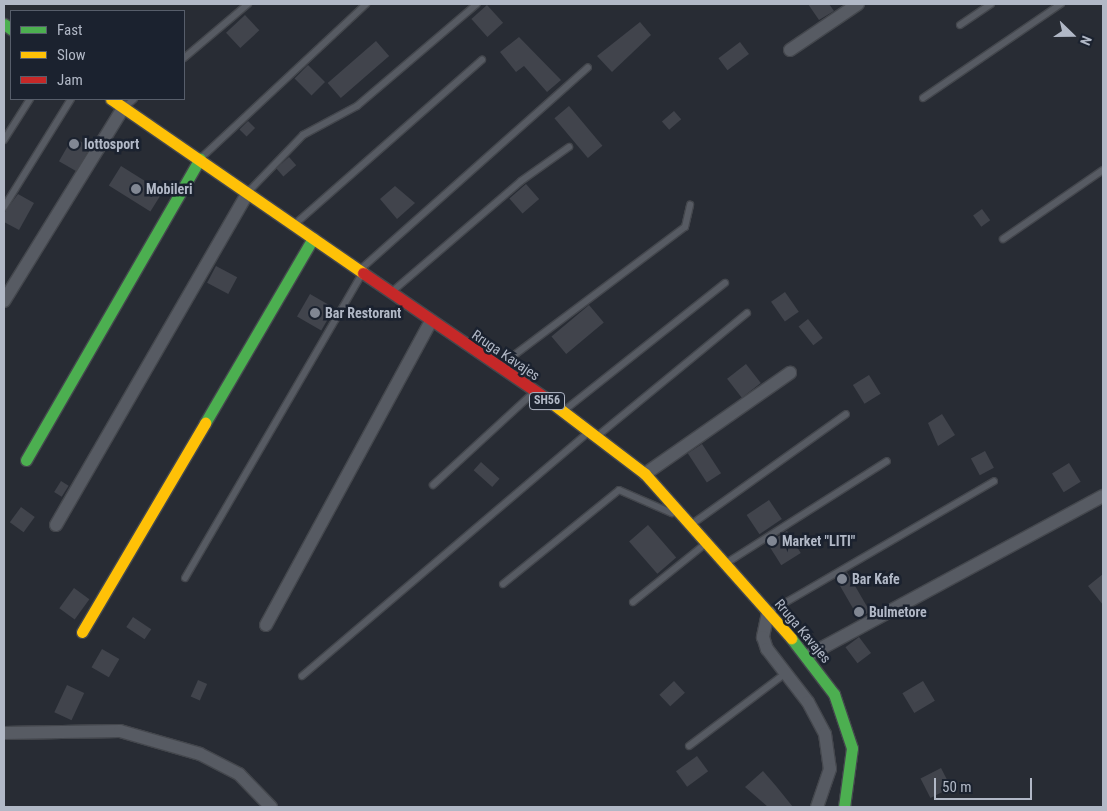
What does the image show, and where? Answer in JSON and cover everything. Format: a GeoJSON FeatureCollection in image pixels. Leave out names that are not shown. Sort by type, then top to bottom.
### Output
{"type":"FeatureCollection","features":[{"type":"Feature","properties":{"kind":"main road","name":"Rruga Kavajes"},"geometry":{"type":"LineString","coordinates":[[113,100],[248,192],[498,368],[563,411],[645,474],[807,656],[834,694],[847,728],[853,761],[844,807]]}},
{"type":"Feature","properties":{"kind":"main road"},"geometry":{"type":"LineString","coordinates":[[26,460],[200,159]]}},
{"type":"Feature","properties":{"kind":"main road"},"geometry":{"type":"LineString","coordinates":[[82,632],[313,238]]}},
{"type":"Feature","properties":{"kind":"street"},"geometry":{"type":"LineString","coordinates":[[790,50],[858,4]]}},
{"type":"Feature","properties":{"kind":"street"},"geometry":{"type":"LineString","coordinates":[[4,301],[124,107]]}},
{"type":"Feature","properties":{"kind":"street"},"geometry":{"type":"LineString","coordinates":[[56,525],[248,192]]}},
{"type":"Feature","properties":{"kind":"street"},"geometry":{"type":"LineString","coordinates":[[266,625],[431,321]]}},
{"type":"Feature","properties":{"kind":"street"},"geometry":{"type":"LineString","coordinates":[[645,474],[790,372]]}},
{"type":"Feature","properties":{"kind":"street"},"geometry":{"type":"LineString","coordinates":[[807,656],[1103,496]]}},
{"type":"Feature","properties":{"kind":"street"},"geometry":{"type":"LineString","coordinates":[[768,613],[763,637],[825,734],[830,768],[817,807]]}},
{"type":"Feature","properties":{"kind":"street"},"geometry":{"type":"LineString","coordinates":[[4,733],[120,732],[200,754],[239,774],[271,807]]}},
{"type":"Feature","properties":{"kind":"lane"},"geometry":{"type":"LineString","coordinates":[[185,57],[248,4]]}},
{"type":"Feature","properties":{"kind":"lane"},"geometry":{"type":"LineString","coordinates":[[200,159],[366,4]]}},
{"type":"Feature","properties":{"kind":"lane"},"geometry":{"type":"LineString","coordinates":[[248,192],[303,134],[364,100],[477,4]]}},
{"type":"Feature","properties":{"kind":"lane"},"geometry":{"type":"LineString","coordinates":[[960,25],[991,4]]}},
{"type":"Feature","properties":{"kind":"lane"},"geometry":{"type":"LineString","coordinates":[[924,98],[1061,4]]}},
{"type":"Feature","properties":{"kind":"lane"},"geometry":{"type":"LineString","coordinates":[[294,225],[482,60]]}},
{"type":"Feature","properties":{"kind":"lane"},"geometry":{"type":"LineString","coordinates":[[185,578],[361,272],[588,67]]}},
{"type":"Feature","properties":{"kind":"lane"},"geometry":{"type":"LineString","coordinates":[[4,140],[29,100]]}},
{"type":"Feature","properties":{"kind":"lane"},"geometry":{"type":"LineString","coordinates":[[4,207],[70,100]]}},
{"type":"Feature","properties":{"kind":"lane"},"geometry":{"type":"LineString","coordinates":[[124,107],[133,100]]}},
{"type":"Feature","properties":{"kind":"lane"},"geometry":{"type":"LineString","coordinates":[[391,293],[521,181],[569,147]]}},
{"type":"Feature","properties":{"kind":"lane"},"geometry":{"type":"LineString","coordinates":[[1003,239],[1103,170]]}},
{"type":"Feature","properties":{"kind":"lane"},"geometry":{"type":"LineString","coordinates":[[498,368],[685,227],[690,204]]}},
{"type":"Feature","properties":{"kind":"lane"},"geometry":{"type":"LineString","coordinates":[[563,411],[725,282]]}},
{"type":"Feature","properties":{"kind":"lane"},"geometry":{"type":"LineString","coordinates":[[302,676],[594,433],[747,314]]}},
{"type":"Feature","properties":{"kind":"lane"},"geometry":{"type":"LineString","coordinates":[[434,485],[534,392]]}},
{"type":"Feature","properties":{"kind":"lane"},"geometry":{"type":"LineString","coordinates":[[503,584],[618,490],[687,520],[846,414]]}},
{"type":"Feature","properties":{"kind":"lane"},"geometry":{"type":"LineString","coordinates":[[725,564],[888,461]]}},
{"type":"Feature","properties":{"kind":"lane"},"geometry":{"type":"LineString","coordinates":[[768,613],[994,481]]}},
{"type":"Feature","properties":{"kind":"lane"},"geometry":{"type":"LineString","coordinates":[[633,602],[707,542]]}},
{"type":"Feature","properties":{"kind":"lane"},"geometry":{"type":"LineString","coordinates":[[689,746],[786,673]]}},
{"type":"Feature","properties":{"kind":"building"},"geometry":{"type":"Polygon","coordinates":[[[808,4],[829,4],[834,11],[819,20],[808,4]]]}},
{"type":"Feature","properties":{"kind":"building"},"geometry":{"type":"Polygon","coordinates":[[[487,5],[503,23],[487,37],[471,19],[487,5]]]}},
{"type":"Feature","properties":{"kind":"building"},"geometry":{"type":"Polygon","coordinates":[[[245,15],[259,30],[240,48],[226,33],[245,15]]]}},
{"type":"Feature","properties":{"kind":"building"},"geometry":{"type":"Polygon","coordinates":[[[640,22],[651,35],[612,72],[597,56],[640,22]]]}},
{"type":"Feature","properties":{"kind":"building"},"geometry":{"type":"Polygon","coordinates":[[[519,37],[561,80],[547,92],[524,66],[516,72],[500,52],[519,37]]]}},
{"type":"Feature","properties":{"kind":"building"},"geometry":{"type":"Polygon","coordinates":[[[376,41],[389,56],[341,98],[328,83],[376,41]]]}},
{"type":"Feature","properties":{"kind":"building"},"geometry":{"type":"Polygon","coordinates":[[[740,42],[749,54],[727,70],[718,58],[740,42]]]}},
{"type":"Feature","properties":{"kind":"building"},"geometry":{"type":"Polygon","coordinates":[[[308,65],[325,82],[312,95],[295,78],[308,65]]]}},
{"type":"Feature","properties":{"kind":"building"},"geometry":{"type":"Polygon","coordinates":[[[569,106],[602,146],[588,158],[554,118],[569,106]]]}},
{"type":"Feature","properties":{"kind":"building"},"geometry":{"type":"Polygon","coordinates":[[[674,111],[681,119],[669,130],[662,121],[674,111]]]}},
{"type":"Feature","properties":{"kind":"building"},"geometry":{"type":"Polygon","coordinates":[[[248,121],[255,128],[247,137],[240,129],[248,121]]]}},
{"type":"Feature","properties":{"kind":"building"},"geometry":{"type":"Polygon","coordinates":[[[73,137],[90,147],[76,171],[59,161],[73,137]]]}},
{"type":"Feature","properties":{"kind":"building"},"geometry":{"type":"Polygon","coordinates":[[[289,157],[296,165],[283,176],[276,168],[289,157]]]}},
{"type":"Feature","properties":{"kind":"building","name":"Mobileri"},"geometry":{"type":"Polygon","coordinates":[[[121,166],[163,192],[150,211],[109,186],[121,166]]]}},
{"type":"Feature","properties":{"kind":"building"},"geometry":{"type":"Polygon","coordinates":[[[526,184],[539,199],[523,214],[509,198],[526,184]]]}},
{"type":"Feature","properties":{"kind":"building"},"geometry":{"type":"Polygon","coordinates":[[[395,186],[415,203],[397,219],[380,199],[395,186]]]}},
{"type":"Feature","properties":{"kind":"building"},"geometry":{"type":"Polygon","coordinates":[[[18,194],[34,203],[19,230],[4,222],[4,213],[18,194]]]}},
{"type":"Feature","properties":{"kind":"building"},"geometry":{"type":"Polygon","coordinates":[[[982,209],[990,220],[981,227],[973,215],[982,209]]]}},
{"type":"Feature","properties":{"kind":"building"},"geometry":{"type":"Polygon","coordinates":[[[216,266],[237,277],[228,294],[207,283],[216,266]]]}},
{"type":"Feature","properties":{"kind":"building"},"geometry":{"type":"Polygon","coordinates":[[[785,292],[799,312],[785,321],[771,302],[785,292]]]}},
{"type":"Feature","properties":{"kind":"building","name":"Bar Restorant"},"geometry":{"type":"Polygon","coordinates":[[[310,294],[334,308],[321,331],[297,317],[310,294]]]}},
{"type":"Feature","properties":{"kind":"building"},"geometry":{"type":"Polygon","coordinates":[[[589,305],[604,323],[566,354],[551,336],[589,305]]]}},
{"type":"Feature","properties":{"kind":"building"},"geometry":{"type":"Polygon","coordinates":[[[808,319],[823,338],[813,345],[799,326],[808,319]]]}},
{"type":"Feature","properties":{"kind":"building"},"geometry":{"type":"Polygon","coordinates":[[[746,364],[761,383],[742,398],[727,379],[746,364]]]}},
{"type":"Feature","properties":{"kind":"building"},"geometry":{"type":"Polygon","coordinates":[[[869,375],[881,394],[865,404],[853,385],[869,375]]]}},
{"type":"Feature","properties":{"kind":"building"},"geometry":{"type":"Polygon","coordinates":[[[942,414],[955,435],[938,446],[928,423],[942,414]]]}},
{"type":"Feature","properties":{"kind":"building"},"geometry":{"type":"Polygon","coordinates":[[[702,444],[721,473],[707,483],[688,453],[702,444]]]}},
{"type":"Feature","properties":{"kind":"building"},"geometry":{"type":"Polygon","coordinates":[[[985,451],[994,468],[980,475],[971,459],[985,451]]]}},
{"type":"Feature","properties":{"kind":"building"},"geometry":{"type":"Polygon","coordinates":[[[481,462],[500,479],[492,487],[474,470],[481,462]]]}},
{"type":"Feature","properties":{"kind":"building"},"geometry":{"type":"Polygon","coordinates":[[[1069,463],[1081,482],[1064,492],[1052,474],[1069,463]]]}},
{"type":"Feature","properties":{"kind":"building"},"geometry":{"type":"Polygon","coordinates":[[[61,481],[69,486],[62,497],[54,492],[61,481]]]}},
{"type":"Feature","properties":{"kind":"building"},"geometry":{"type":"Polygon","coordinates":[[[769,500],[782,519],[759,534],[747,515],[769,500]]]}},
{"type":"Feature","properties":{"kind":"building"},"geometry":{"type":"Polygon","coordinates":[[[21,507],[35,517],[24,532],[10,522],[21,507]]]}},
{"type":"Feature","properties":{"kind":"building"},"geometry":{"type":"Polygon","coordinates":[[[648,525],[676,557],[657,574],[629,541],[648,525]]]}},
{"type":"Feature","properties":{"kind":"building"},"geometry":{"type":"Polygon","coordinates":[[[787,531],[801,553],[781,565],[767,543],[787,531]]]}},
{"type":"Feature","properties":{"kind":"building"},"geometry":{"type":"Polygon","coordinates":[[[847,572],[870,612],[859,618],[836,578],[847,572]]]}},
{"type":"Feature","properties":{"kind":"building"},"geometry":{"type":"Polygon","coordinates":[[[1103,574],[1103,605],[1088,586],[1103,574]]]}},
{"type":"Feature","properties":{"kind":"building"},"geometry":{"type":"Polygon","coordinates":[[[74,588],[89,599],[75,619],[59,608],[74,588]]]}},
{"type":"Feature","properties":{"kind":"building"},"geometry":{"type":"Polygon","coordinates":[[[133,617],[151,629],[145,639],[126,627],[133,617]]]}},
{"type":"Feature","properties":{"kind":"building"},"geometry":{"type":"Polygon","coordinates":[[[859,637],[871,653],[857,663],[845,647],[859,637]]]}},
{"type":"Feature","properties":{"kind":"building"},"geometry":{"type":"Polygon","coordinates":[[[102,649],[119,659],[109,677],[92,667],[102,649]]]}},
{"type":"Feature","properties":{"kind":"building"},"geometry":{"type":"Polygon","coordinates":[[[198,680],[207,684],[200,701],[191,696],[198,680]]]}},
{"type":"Feature","properties":{"kind":"building"},"geometry":{"type":"Polygon","coordinates":[[[674,681],[685,693],[670,706],[659,695],[674,681]]]}},
{"type":"Feature","properties":{"kind":"building"},"geometry":{"type":"Polygon","coordinates":[[[923,681],[935,701],[914,713],[902,693],[923,681]]]}},
{"type":"Feature","properties":{"kind":"building"},"geometry":{"type":"Polygon","coordinates":[[[67,685],[84,693],[72,720],[54,712],[67,685]]]}},
{"type":"Feature","properties":{"kind":"building"},"geometry":{"type":"Polygon","coordinates":[[[697,756],[708,771],[687,787],[676,771],[697,756]]]}},
{"type":"Feature","properties":{"kind":"building"},"geometry":{"type":"Polygon","coordinates":[[[941,768],[951,788],[930,798],[921,778],[941,768]]]}},
{"type":"Feature","properties":{"kind":"building"},"geometry":{"type":"Polygon","coordinates":[[[763,771],[793,807],[768,807],[745,787],[763,771]]]}},
{"type":"Feature","properties":{"kind":"traffic: fast"},"geometry":{"type":"LineString","coordinates":[[4,24],[10,28]]}},
{"type":"Feature","properties":{"kind":"traffic: fast"},"geometry":{"type":"LineString","coordinates":[[26,460],[200,159]]}},
{"type":"Feature","properties":{"kind":"traffic: fast"},"geometry":{"type":"LineString","coordinates":[[205,423],[313,238]]}},
{"type":"Feature","properties":{"kind":"traffic: fast"},"geometry":{"type":"LineString","coordinates":[[791,638],[834,694],[852,748],[844,807]]}},
{"type":"Feature","properties":{"kind":"traffic: slow"},"geometry":{"type":"LineString","coordinates":[[112,100],[363,273]]}},
{"type":"Feature","properties":{"kind":"traffic: slow"},"geometry":{"type":"LineString","coordinates":[[544,397],[645,474],[791,638]]}},
{"type":"Feature","properties":{"kind":"traffic: slow"},"geometry":{"type":"LineString","coordinates":[[82,632],[205,423]]}},
{"type":"Feature","properties":{"kind":"traffic: jam"},"geometry":{"type":"LineString","coordinates":[[363,273],[544,397]]}},
{"type":"Feature","properties":{"kind":"place","name":"lottosport"},"geometry":{"type":"Point","coordinates":[74,144]}},
{"type":"Feature","properties":{"kind":"place","name":"Mobileri"},"geometry":{"type":"Point","coordinates":[136,189]}},
{"type":"Feature","properties":{"kind":"place","name":"Bar Restorant"},"geometry":{"type":"Point","coordinates":[315,313]}},
{"type":"Feature","properties":{"kind":"place","name":"Market \"LITI\""},"geometry":{"type":"Point","coordinates":[772,541]}},
{"type":"Feature","properties":{"kind":"place","name":"Bar Kafe"},"geometry":{"type":"Point","coordinates":[842,579]}},
{"type":"Feature","properties":{"kind":"place","name":"Bulmetore"},"geometry":{"type":"Point","coordinates":[859,612]}}]}
